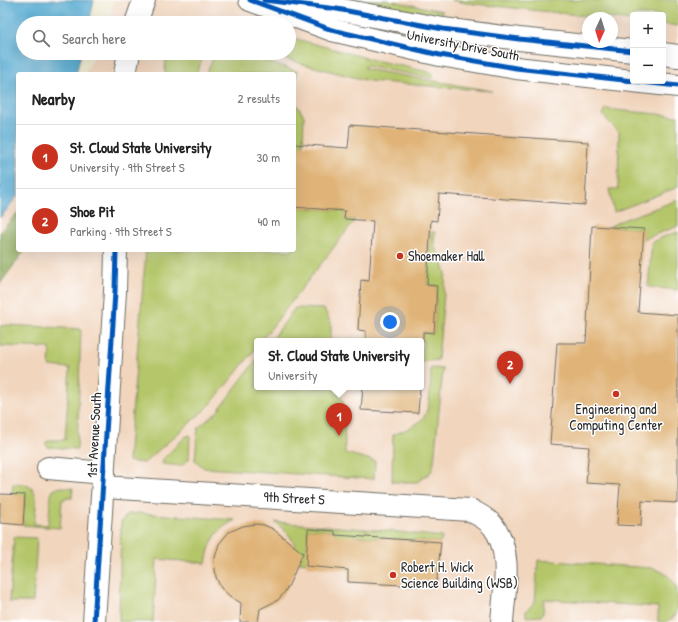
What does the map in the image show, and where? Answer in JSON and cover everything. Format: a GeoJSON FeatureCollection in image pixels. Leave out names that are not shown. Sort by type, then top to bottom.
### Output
{"type":"FeatureCollection","features":[{"type":"Feature","properties":{"kind":"street"},"geometry":{"type":"LineString","coordinates":[[138,16],[144,0]]}},
{"type":"Feature","properties":{"kind":"street","name":"University Drive South"},"geometry":{"type":"LineString","coordinates":[[250,0],[294,16]]}},
{"type":"Feature","properties":{"kind":"street","name":"University Drive South"},"geometry":{"type":"LineString","coordinates":[[264,0],[336,9],[443,29],[630,51]]}},
{"type":"Feature","properties":{"kind":"street","name":"University Drive South"},"geometry":{"type":"LineString","coordinates":[[296,17],[332,30],[440,55],[516,68],[678,86]]}},
{"type":"Feature","properties":{"kind":"street"},"geometry":{"type":"LineString","coordinates":[[666,54],[678,56]]}},
{"type":"Feature","properties":{"kind":"street"},"geometry":{"type":"LineString","coordinates":[[125,72],[128,60]]}},
{"type":"Feature","properties":{"kind":"street","name":"1st Avenue South"},"geometry":{"type":"LineString","coordinates":[[94,622],[104,480],[116,252]]}},
{"type":"Feature","properties":{"kind":"street","name":"9th Street S"},"geometry":{"type":"LineString","coordinates":[[48,468],[104,480],[461,508],[470,510],[492,524],[499,534],[504,548],[506,562],[502,622]]}},
{"type":"Feature","properties":{"kind":"shaded area"},"geometry":{"type":"Polygon","coordinates":[[[115,0],[678,0],[678,622],[0,622],[0,218],[16,198],[16,252],[296,252],[296,72],[85,72],[93,60],[296,60],[296,16],[110,16],[115,0]]]}},
{"type":"Feature","properties":{"kind":"green space"},"geometry":{"type":"Polygon","coordinates":[[[353,0],[388,0],[442,11],[442,16],[353,0]]]}},
{"type":"Feature","properties":{"kind":"green space"},"geometry":{"type":"Polygon","coordinates":[[[452,0],[678,0],[678,26],[666,24],[666,12],[630,12],[630,21],[618,19],[618,12],[582,12],[582,16],[466,3],[452,0]]]}},
{"type":"Feature","properties":{"kind":"green space"},"geometry":{"type":"Polygon","coordinates":[[[296,39],[370,59],[433,73],[432,78],[365,66],[365,69],[492,91],[369,81],[290,60],[296,60],[296,39]]]}},
{"type":"Feature","properties":{"kind":"green space"},"geometry":{"type":"Polygon","coordinates":[[[166,60],[202,60],[197,72],[165,72],[166,60]]]}},
{"type":"Feature","properties":{"kind":"green space"},"geometry":{"type":"Polygon","coordinates":[[[212,60],[262,60],[297,71],[296,78],[296,72],[207,72],[212,60]]]}},
{"type":"Feature","properties":{"kind":"green space"},"geometry":{"type":"Polygon","coordinates":[[[296,104],[304,116],[303,145],[296,144],[296,104]]]}},
{"type":"Feature","properties":{"kind":"green space"},"geometry":{"type":"Polygon","coordinates":[[[605,109],[678,116],[678,187],[614,212],[609,189],[618,189],[619,132],[603,116],[605,109]]]}},
{"type":"Feature","properties":{"kind":"green space"},"geometry":{"type":"Polygon","coordinates":[[[678,200],[678,226],[673,228],[643,239],[643,229],[609,227],[620,221],[678,200]]]}},
{"type":"Feature","properties":{"kind":"green space"},"geometry":{"type":"Polygon","coordinates":[[[296,207],[345,211],[345,219],[355,220],[263,338],[254,338],[254,351],[209,406],[144,463],[128,461],[146,252],[296,252],[296,207]]]}},
{"type":"Feature","properties":{"kind":"green space"},"geometry":{"type":"Polygon","coordinates":[[[16,214],[16,252],[24,252],[0,284],[0,232],[16,214]]]}},
{"type":"Feature","properties":{"kind":"green space"},"geometry":{"type":"Polygon","coordinates":[[[431,232],[435,232],[434,245],[446,272],[438,360],[424,362],[423,332],[434,333],[437,286],[427,285],[431,232]]]}},
{"type":"Feature","properties":{"kind":"green space"},"geometry":{"type":"Polygon","coordinates":[[[678,232],[678,290],[648,287],[652,243],[660,238],[678,232]]]}},
{"type":"Feature","properties":{"kind":"green space"},"geometry":{"type":"Polygon","coordinates":[[[295,308],[324,309],[331,323],[331,338],[273,338],[295,308]]]}},
{"type":"Feature","properties":{"kind":"green space"},"geometry":{"type":"Polygon","coordinates":[[[8,325],[81,329],[77,449],[48,447],[45,443],[50,440],[65,440],[70,368],[49,366],[50,348],[0,346],[0,326],[8,325]]]}},
{"type":"Feature","properties":{"kind":"green space"},"geometry":{"type":"Polygon","coordinates":[[[254,363],[254,390],[338,390],[344,405],[345,453],[375,461],[374,479],[204,468],[195,460],[198,428],[217,412],[254,363]]]}},
{"type":"Feature","properties":{"kind":"green space"},"geometry":{"type":"Polygon","coordinates":[[[431,368],[443,369],[434,462],[431,472],[417,482],[392,482],[393,435],[413,426],[423,418],[430,397],[431,368]]]}},
{"type":"Feature","properties":{"kind":"green space"},"geometry":{"type":"Polygon","coordinates":[[[190,435],[189,459],[181,466],[162,464],[163,459],[185,437],[190,435]]]}},
{"type":"Feature","properties":{"kind":"green space"},"geometry":{"type":"Polygon","coordinates":[[[13,484],[31,487],[34,491],[36,502],[34,524],[48,525],[51,495],[53,490],[61,487],[73,488],[72,498],[62,500],[60,528],[23,525],[25,496],[12,495],[13,484]]]}},
{"type":"Feature","properties":{"kind":"green space"},"geometry":{"type":"Polygon","coordinates":[[[139,513],[235,520],[218,532],[214,537],[209,549],[206,563],[157,559],[153,622],[119,622],[121,522],[128,514],[139,513]]]}},
{"type":"Feature","properties":{"kind":"green space"},"geometry":{"type":"Polygon","coordinates":[[[275,522],[390,531],[442,537],[441,542],[353,536],[334,554],[335,531],[308,529],[307,552],[311,563],[298,562],[296,549],[292,539],[275,522]]]}},
{"type":"Feature","properties":{"kind":"green space"},"geometry":{"type":"Polygon","coordinates":[[[14,537],[37,538],[33,602],[9,602],[14,537]]]}},
{"type":"Feature","properties":{"kind":"green space"},"geometry":{"type":"Polygon","coordinates":[[[538,560],[651,568],[657,570],[667,575],[674,583],[678,594],[677,612],[668,622],[658,622],[658,607],[544,599],[543,613],[541,616],[526,617],[526,611],[535,602],[538,560]]]}},
{"type":"Feature","properties":{"kind":"water"},"geometry":{"type":"Polygon","coordinates":[[[0,0],[94,0],[91,16],[16,16],[16,60],[79,60],[76,72],[16,72],[16,198],[0,218],[0,0]]]}},
{"type":"Feature","properties":{"kind":"building","name":"Shoemaker Hall"},"geometry":{"type":"Polygon","coordinates":[[[350,125],[588,142],[585,205],[439,194],[437,221],[431,220],[427,285],[437,286],[434,333],[423,332],[423,338],[366,338],[366,331],[358,330],[361,280],[369,281],[373,221],[344,219],[345,211],[296,207],[296,144],[348,148],[350,125]]]}},
{"type":"Feature","properties":{"kind":"building","name":"Engineering and Computing Center"},"geometry":{"type":"Polygon","coordinates":[[[592,226],[644,229],[638,312],[678,315],[678,503],[642,501],[641,526],[617,525],[620,485],[586,483],[589,447],[550,444],[557,343],[586,343],[592,226]]]}},
{"type":"Feature","properties":{"kind":"building"},"geometry":{"type":"Polygon","coordinates":[[[363,390],[420,390],[418,413],[361,410],[363,390]]]}},
{"type":"Feature","properties":{"kind":"building"},"geometry":{"type":"Polygon","coordinates":[[[0,494],[25,495],[23,525],[0,523],[0,494]]]}},
{"type":"Feature","properties":{"kind":"building"},"geometry":{"type":"Polygon","coordinates":[[[255,524],[264,525],[273,529],[303,553],[284,593],[278,600],[260,609],[258,622],[240,622],[241,603],[221,588],[216,577],[214,561],[219,544],[229,532],[243,526],[255,524]]]}},
{"type":"Feature","properties":{"kind":"building"},"geometry":{"type":"Polygon","coordinates":[[[308,529],[335,531],[335,535],[441,542],[436,587],[348,582],[348,570],[306,566],[308,529]]]}},
{"type":"Feature","properties":{"kind":"cycle path"},"geometry":{"type":"LineString","coordinates":[[250,0],[294,16]]}},
{"type":"Feature","properties":{"kind":"cycle path"},"geometry":{"type":"LineString","coordinates":[[264,0],[337,9],[443,29],[630,51]]}},
{"type":"Feature","properties":{"kind":"cycle path"},"geometry":{"type":"LineString","coordinates":[[296,17],[332,30],[440,55],[516,68],[678,86]]}},
{"type":"Feature","properties":{"kind":"cycle path"},"geometry":{"type":"LineString","coordinates":[[94,622],[115,292],[116,252]]}},
{"type":"Feature","properties":{"kind":"place","name":"Shoemaker Hall"},"geometry":{"type":"Point","coordinates":[400,256]}},
{"type":"Feature","properties":{"kind":"place","name":"Shoe Pit"},"geometry":{"type":"Point","coordinates":[510,384]}},
{"type":"Feature","properties":{"kind":"place","name":"Engineering and Computing Center"},"geometry":{"type":"Point","coordinates":[616,394]}},
{"type":"Feature","properties":{"kind":"place","name":"St. Cloud State University"},"geometry":{"type":"Point","coordinates":[339,436]}},
{"type":"Feature","properties":{"kind":"place","name":"Robert H. Wick Science Building (WSB)"},"geometry":{"type":"Point","coordinates":[393,575]}}]}
